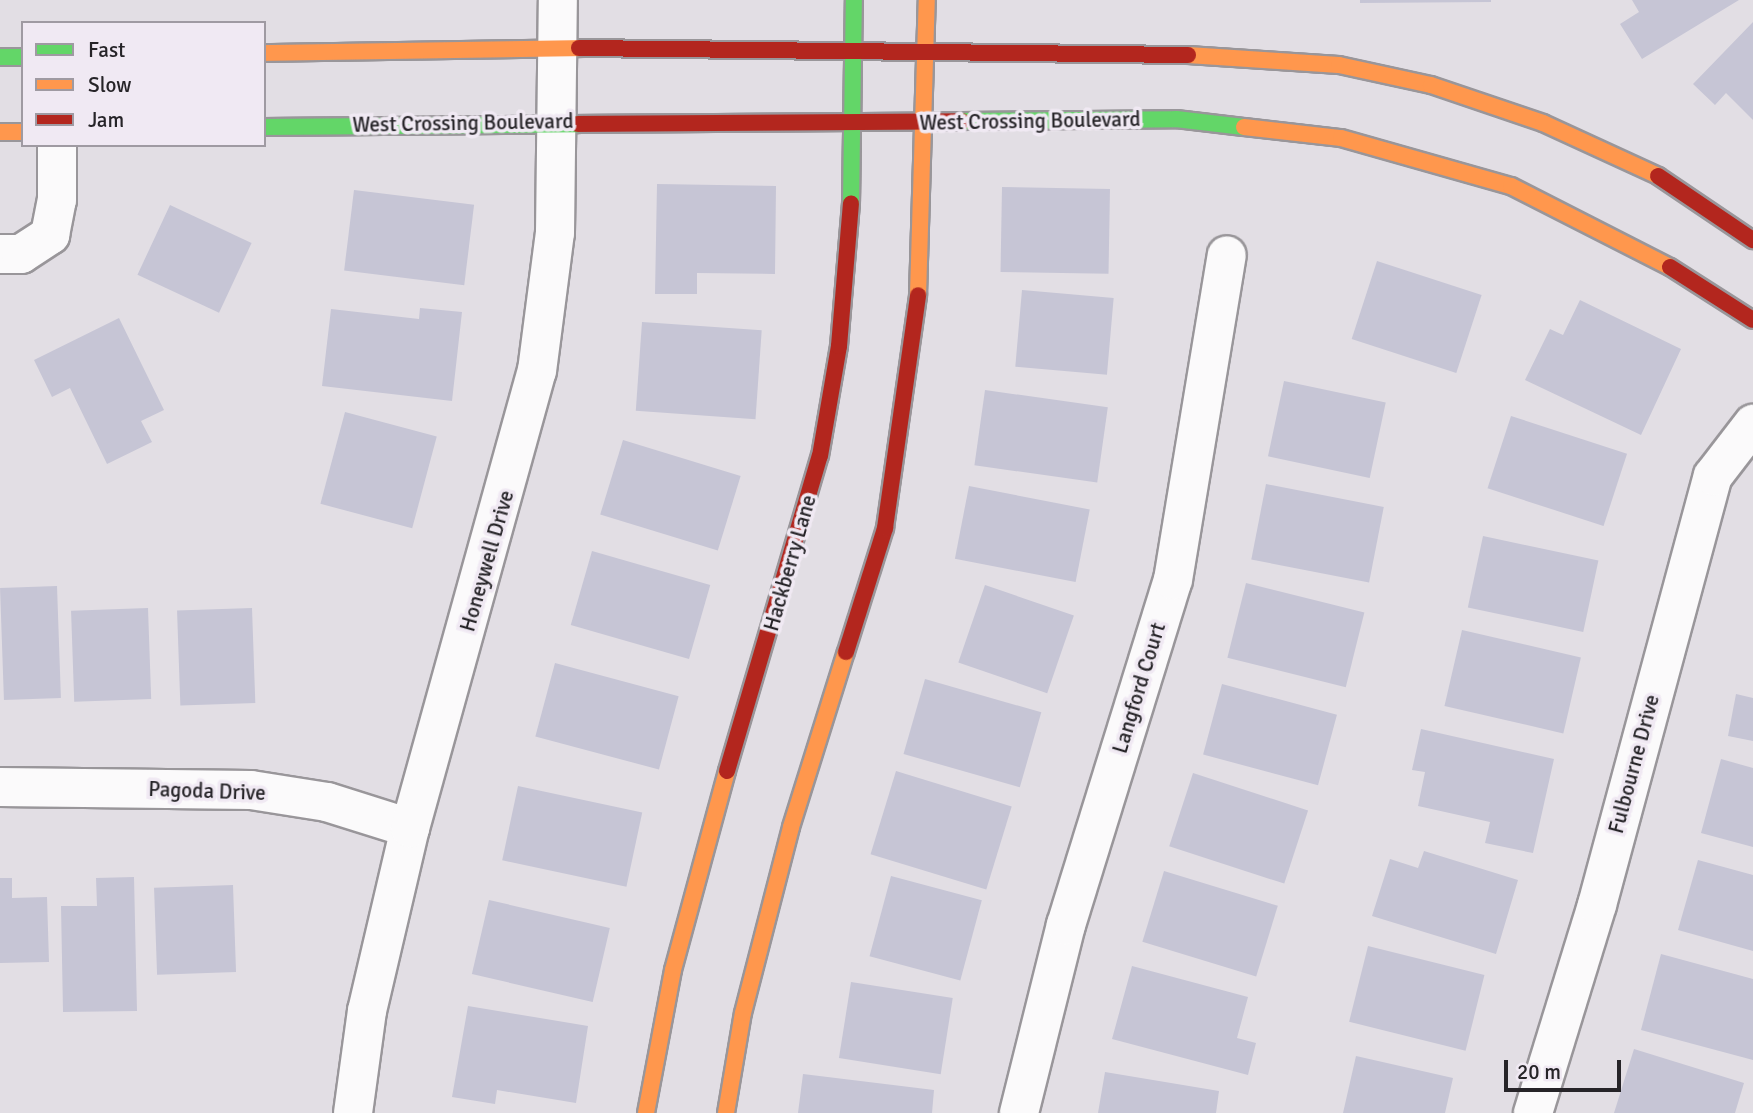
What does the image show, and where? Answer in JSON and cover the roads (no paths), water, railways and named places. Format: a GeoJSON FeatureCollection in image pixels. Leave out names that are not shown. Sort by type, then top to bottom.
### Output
{"type":"FeatureCollection","features":[{"type":"Feature","properties":{"kind":"street","name":"Honeywell Drive"},"geometry":{"type":"LineString","coordinates":[[353,1113],[367,1011],[410,828],[537,371],[555,233],[558,0]]}},
{"type":"Feature","properties":{"kind":"street","name":"Hackberry Lane"},"geometry":{"type":"LineString","coordinates":[[646,1113],[673,970],[709,831],[820,456],[839,346],[854,121],[854,0]]}},
{"type":"Feature","properties":{"kind":"street"},"geometry":{"type":"LineString","coordinates":[[726,1113],[743,1013],[791,827],[885,528],[917,321],[928,50],[927,0]]}},
{"type":"Feature","properties":{"kind":"street"},"geometry":{"type":"LineString","coordinates":[[266,53],[559,48],[1139,52],[1339,65],[1431,85],[1543,123],[1648,170],[1753,240]]}},
{"type":"Feature","properties":{"kind":"street"},"geometry":{"type":"LineString","coordinates":[[0,57],[21,57]]}},
{"type":"Feature","properties":{"kind":"street","name":"West Crossing Boulevard"},"geometry":{"type":"LineString","coordinates":[[266,127],[558,120],[924,122],[1176,119],[1341,138],[1511,186],[1639,247],[1753,320]]}},
{"type":"Feature","properties":{"kind":"street"},"geometry":{"type":"LineString","coordinates":[[0,132],[21,132]]}},
{"type":"Feature","properties":{"kind":"street"},"geometry":{"type":"LineString","coordinates":[[0,254],[21,254],[50,236],[57,200],[57,147]]}},
{"type":"Feature","properties":{"kind":"street","name":"Langford Court"},"geometry":{"type":"LineString","coordinates":[[1019,1113],[1066,925],[1173,580],[1227,255]]}},
{"type":"Feature","properties":{"kind":"street","name":"Fulbourne Drive"},"geometry":{"type":"LineString","coordinates":[[1533,1113],[1597,905],[1713,476],[1753,425]]}},
{"type":"Feature","properties":{"kind":"street","name":"Pagoda Drive"},"geometry":{"type":"LineString","coordinates":[[0,787],[251,790],[327,802],[410,828]]}}]}
